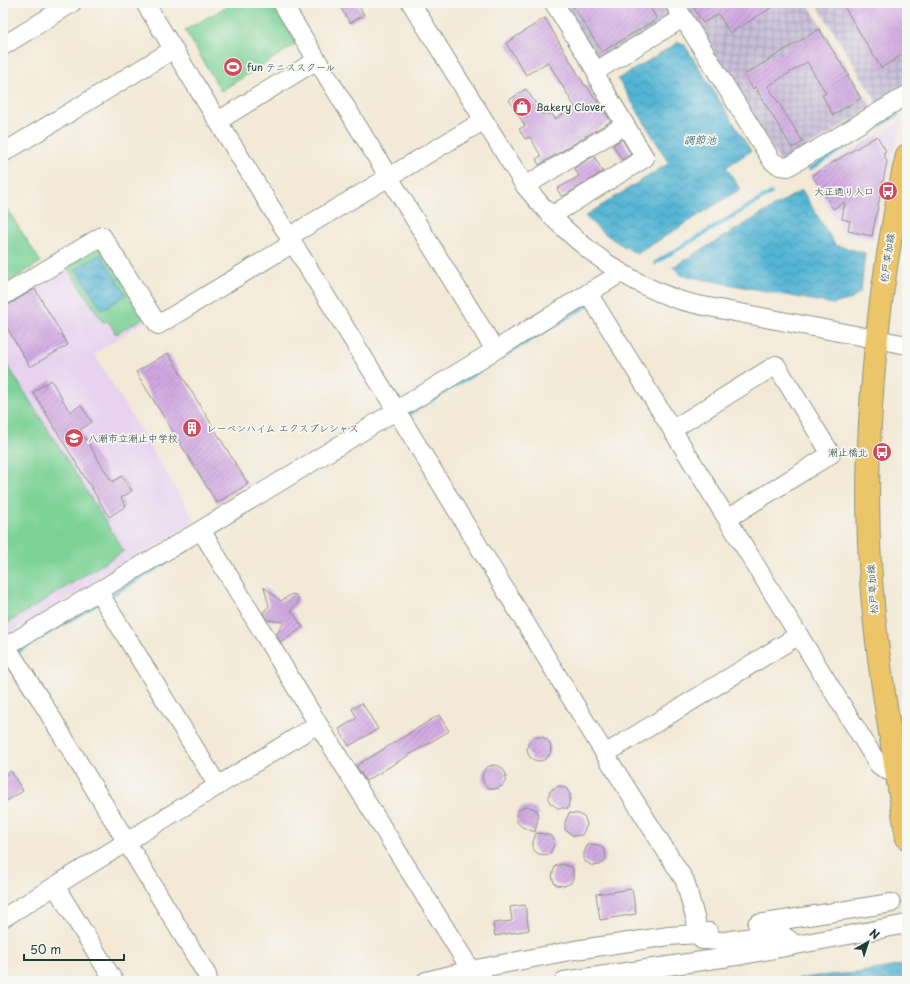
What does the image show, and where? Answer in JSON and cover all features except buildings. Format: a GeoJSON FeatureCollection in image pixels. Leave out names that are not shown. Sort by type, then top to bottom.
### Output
{"type":"FeatureCollection","features":[{"type":"Feature","properties":{"kind":"main road","name":"松戸草加線"},"geometry":{"type":"LineString","coordinates":[[907,155],[890,236],[876,338],[869,430],[870,564],[875,625],[881,677],[902,768],[907,838]]}},
{"type":"Feature","properties":{"kind":"main road","name":"松戸草加線"},"geometry":{"type":"LineString","coordinates":[[876,338],[907,199]]}},
{"type":"Feature","properties":{"kind":"street"},"geometry":{"type":"LineString","coordinates":[[145,3],[291,239],[605,754],[685,881],[696,921],[697,934],[702,940],[725,941],[780,933],[796,945]]}},
{"type":"Feature","properties":{"kind":"street"},"geometry":{"type":"LineString","coordinates":[[282,3],[495,350]]}},
{"type":"Feature","properties":{"kind":"street"},"geometry":{"type":"LineString","coordinates":[[411,3],[483,121],[525,186],[551,216],[592,252],[621,273],[679,300],[716,309],[907,344]]}},
{"type":"Feature","properties":{"kind":"street"},"geometry":{"type":"LineString","coordinates":[[551,216],[645,158],[599,81],[596,71],[554,3]]}},
{"type":"Feature","properties":{"kind":"street"},"geometry":{"type":"LineString","coordinates":[[3,46],[67,4]]}},
{"type":"Feature","properties":{"kind":"street"},"geometry":{"type":"LineString","coordinates":[[596,71],[679,10],[772,161],[780,166],[788,167],[907,94]]}},
{"type":"Feature","properties":{"kind":"street"},"geometry":{"type":"LineString","coordinates":[[3,153],[174,50]]}},
{"type":"Feature","properties":{"kind":"street"},"geometry":{"type":"LineString","coordinates":[[218,121],[317,60]]}},
{"type":"Feature","properties":{"kind":"street"},"geometry":{"type":"LineString","coordinates":[[3,296],[102,236],[158,325],[285,248],[295,233],[483,121]]}},
{"type":"Feature","properties":{"kind":"street"},"geometry":{"type":"LineString","coordinates":[[525,186],[625,125]]}},
{"type":"Feature","properties":{"kind":"street"},"geometry":{"type":"LineString","coordinates":[[208,981],[207,975],[42,702],[5,647],[98,590],[205,537],[399,416],[495,350],[621,273]]}},
{"type":"Feature","properties":{"kind":"street"},"geometry":{"type":"LineString","coordinates":[[588,293],[878,764],[887,772],[902,768]]}},
{"type":"Feature","properties":{"kind":"street"},"geometry":{"type":"LineString","coordinates":[[673,429],[776,365],[831,454],[726,519]]}},
{"type":"Feature","properties":{"kind":"street"},"geometry":{"type":"LineString","coordinates":[[205,537],[318,724],[471,970]]}},
{"type":"Feature","properties":{"kind":"street"},"geometry":{"type":"LineString","coordinates":[[98,590],[218,786]]}},
{"type":"Feature","properties":{"kind":"street"},"geometry":{"type":"LineString","coordinates":[[605,754],[799,635]]}},
{"type":"Feature","properties":{"kind":"street"},"geometry":{"type":"LineString","coordinates":[[3,918],[318,724]]}},
{"type":"Feature","properties":{"kind":"street"},"geometry":{"type":"LineString","coordinates":[[55,886],[114,981]]}},
{"type":"Feature","properties":{"kind":"street"},"geometry":{"type":"LineString","coordinates":[[426,981],[471,970],[575,950],[669,936],[697,934],[892,903]]}},
{"type":"Feature","properties":{"kind":"street"},"geometry":{"type":"LineString","coordinates":[[564,981],[742,955],[907,924]]}},
{"type":"Feature","properties":{"kind":"shaded area"},"geometry":{"type":"Polygon","coordinates":[[[561,3],[666,3],[674,16],[597,62],[561,3]]]}},
{"type":"Feature","properties":{"kind":"shaded area"},"geometry":{"type":"Polygon","coordinates":[[[684,3],[807,3],[872,108],[781,163],[684,3]]]}},
{"type":"Feature","properties":{"kind":"shaded area"},"geometry":{"type":"Polygon","coordinates":[[[816,3],[907,3],[907,86],[878,104],[816,3]]]}},
{"type":"Feature","properties":{"kind":"shaded area"},"geometry":{"type":"Polygon","coordinates":[[[903,119],[881,199],[873,240],[845,234],[809,176],[903,119]]]}},
{"type":"Feature","properties":{"kind":"shaded area","name":"八潮市立潮止中学校"},"geometry":{"type":"Polygon","coordinates":[[[96,244],[147,318],[144,322],[94,354],[196,522],[3,637],[3,301],[96,244]]]}},
{"type":"Feature","properties":{"kind":"green space","name":"fun テニススクール"},"geometry":{"type":"Polygon","coordinates":[[[233,3],[273,3],[298,43],[221,91],[185,30],[233,3]]]}},
{"type":"Feature","properties":{"kind":"green space"},"geometry":{"type":"Polygon","coordinates":[[[3,203],[41,262],[3,285],[3,203]]]}},
{"type":"Feature","properties":{"kind":"green space"},"geometry":{"type":"Polygon","coordinates":[[[98,243],[147,316],[116,334],[108,321],[103,322],[65,264],[98,243]]]}},
{"type":"Feature","properties":{"kind":"green space"},"geometry":{"type":"Polygon","coordinates":[[[3,358],[124,551],[3,626],[3,358]]]}},
{"type":"Feature","properties":{"kind":"water","name":"調節池"},"geometry":{"type":"Polygon","coordinates":[[[679,42],[684,44],[751,151],[726,167],[740,189],[637,254],[603,232],[585,216],[669,163],[618,79],[679,42]]]}},
{"type":"Feature","properties":{"kind":"water"},"geometry":{"type":"Polygon","coordinates":[[[802,190],[835,245],[865,253],[861,291],[852,299],[833,304],[681,275],[673,267],[802,190]]]}},
{"type":"Feature","properties":{"kind":"water"},"geometry":{"type":"Polygon","coordinates":[[[101,254],[126,295],[102,310],[76,269],[101,254]]]}},
{"type":"Feature","properties":{"kind":"water"},"geometry":{"type":"Polygon","coordinates":[[[907,964],[907,981],[788,981],[817,976],[857,973],[907,964]]]}},
{"type":"Feature","properties":{"kind":"waterway"},"geometry":{"type":"LineString","coordinates":[[810,169],[897,115]]}},
{"type":"Feature","properties":{"kind":"waterway"},"geometry":{"type":"LineString","coordinates":[[655,263],[771,193]]}},
{"type":"Feature","properties":{"kind":"waterway"},"geometry":{"type":"LineString","coordinates":[[408,414],[589,304]]}},
{"type":"Feature","properties":{"kind":"waterway"},"geometry":{"type":"LineString","coordinates":[[209,536],[242,515]]}},
{"type":"Feature","properties":{"kind":"waterway"},"geometry":{"type":"LineString","coordinates":[[108,597],[201,541]]}},
{"type":"Feature","properties":{"kind":"waterway"},"geometry":{"type":"LineString","coordinates":[[15,653],[100,602]]}},
{"type":"Feature","properties":{"kind":"place","name":"fun テニススクール"},"geometry":{"type":"Point","coordinates":[233,67]}},
{"type":"Feature","properties":{"kind":"place","name":"Bakery Clover"},"geometry":{"type":"Point","coordinates":[522,107]}},
{"type":"Feature","properties":{"kind":"place","name":"大正通り入口"},"geometry":{"type":"Point","coordinates":[888,191]}},
{"type":"Feature","properties":{"kind":"place","name":"レーベンハイム エクスプレシャス"},"geometry":{"type":"Point","coordinates":[192,428]}},
{"type":"Feature","properties":{"kind":"place","name":"八潮市立潮止中学校"},"geometry":{"type":"Point","coordinates":[74,438]}},
{"type":"Feature","properties":{"kind":"place","name":"潮止橋北"},"geometry":{"type":"Point","coordinates":[882,452]}}]}
